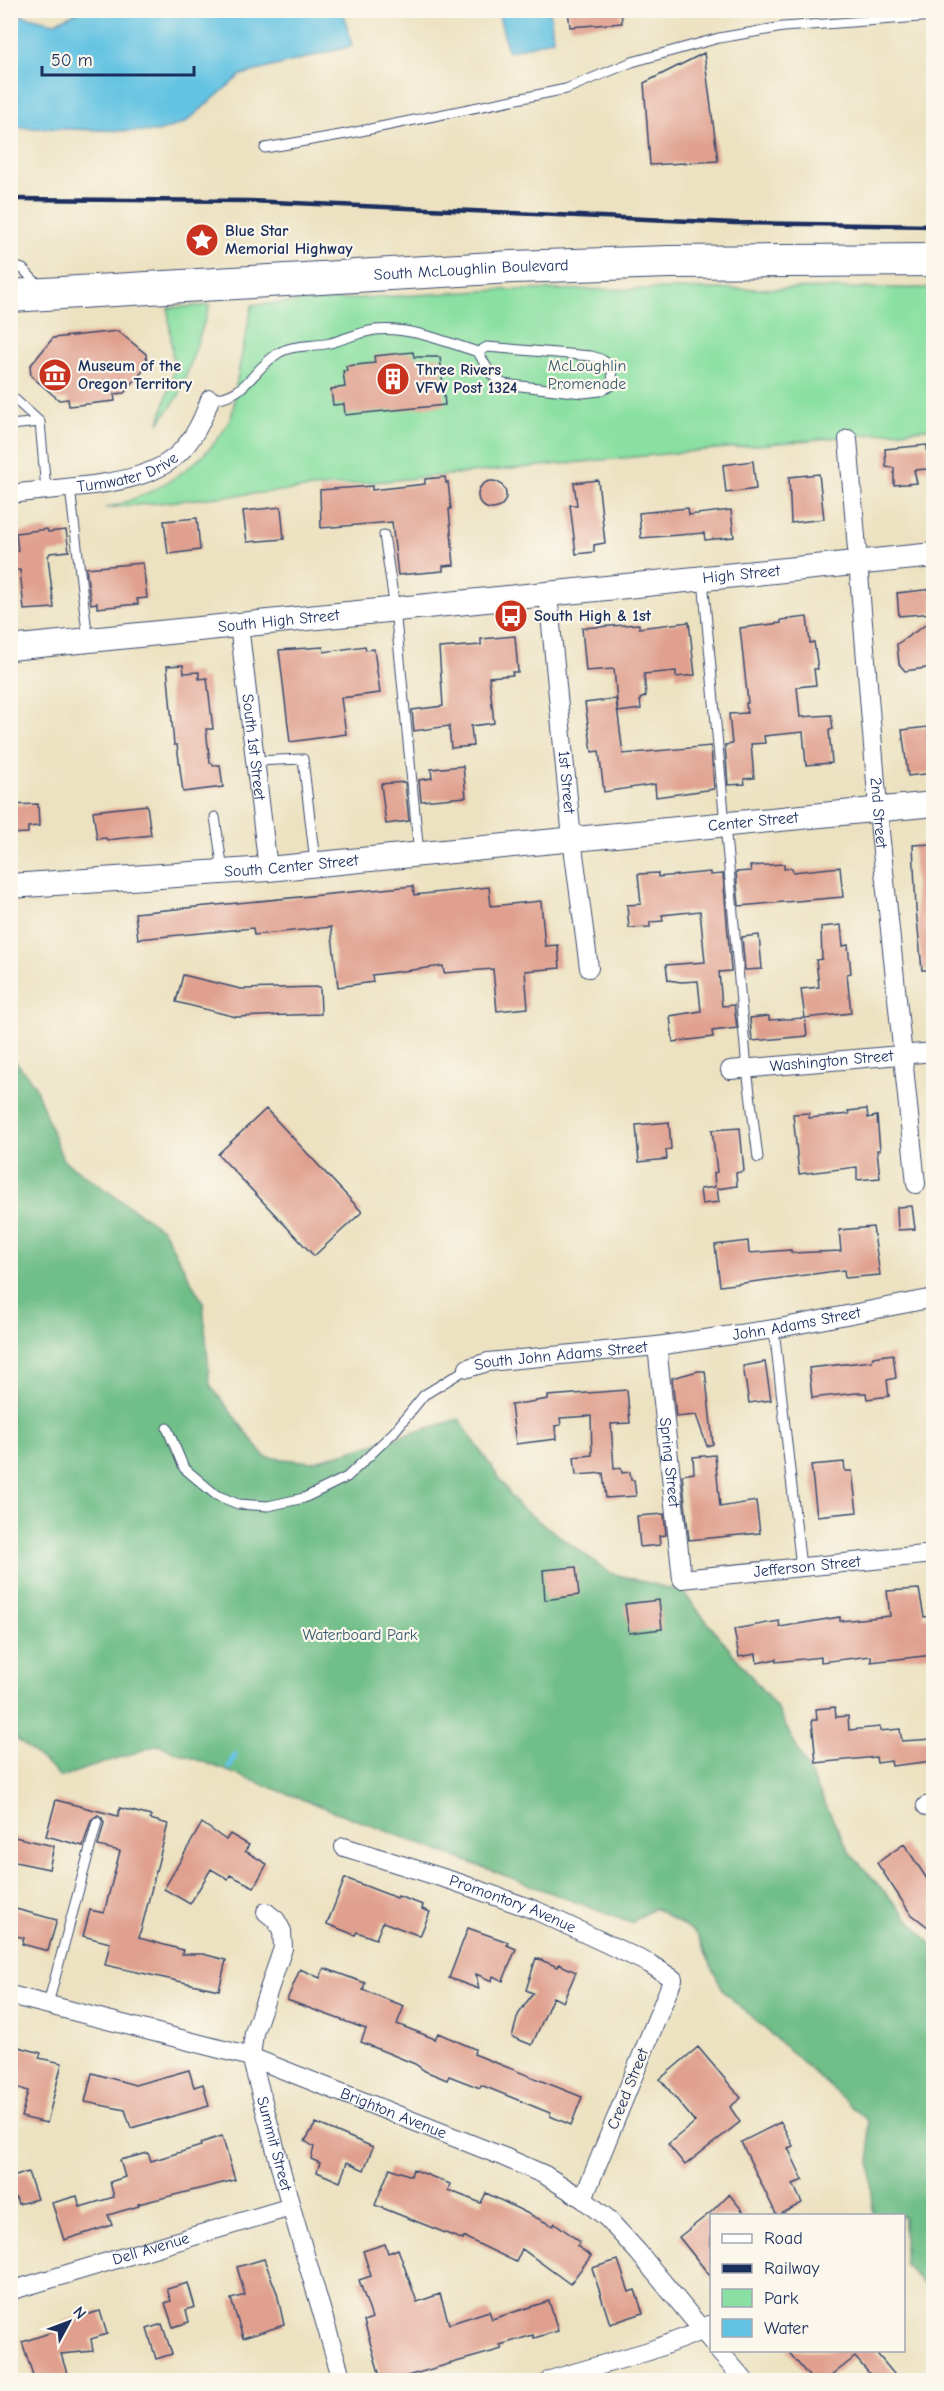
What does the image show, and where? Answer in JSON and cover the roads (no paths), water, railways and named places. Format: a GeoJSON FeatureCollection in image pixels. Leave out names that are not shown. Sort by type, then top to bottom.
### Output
{"type":"FeatureCollection","features":[{"type":"Feature","properties":{"kind":"highway","name":"South McLoughlin Boulevard"},"geometry":{"type":"LineString","coordinates":[[10,296],[512,267],[669,262],[933,260]]}},
{"type":"Feature","properties":{"kind":"street","name":"Tumwater Drive"},"geometry":{"type":"LineString","coordinates":[[10,494],[127,480],[156,470],[172,459],[194,436],[204,418],[210,399]]}},
{"type":"Feature","properties":{"kind":"street","name":"2nd Street"},"geometry":{"type":"LineString","coordinates":[[848,439],[901,1054],[916,1184]]}},
{"type":"Feature","properties":{"kind":"street","name":"High Street"},"geometry":{"type":"LineString","coordinates":[[548,594],[933,555]]}},
{"type":"Feature","properties":{"kind":"street","name":"South High Street"},"geometry":{"type":"LineString","coordinates":[[10,648],[548,594]]}},
{"type":"Feature","properties":{"kind":"street","name":"1st Street"},"geometry":{"type":"LineString","coordinates":[[548,594],[572,839],[589,968]]}},
{"type":"Feature","properties":{"kind":"street","name":"South 1st Street"},"geometry":{"type":"LineString","coordinates":[[239,625],[268,869]]}},
{"type":"Feature","properties":{"kind":"street","name":"Center Street"},"geometry":{"type":"LineString","coordinates":[[572,839],[933,804]]}},
{"type":"Feature","properties":{"kind":"street","name":"South Center Street"},"geometry":{"type":"LineString","coordinates":[[10,886],[268,869],[572,839]]}},
{"type":"Feature","properties":{"kind":"street","name":"Washington Street"},"geometry":{"type":"LineString","coordinates":[[738,1069],[933,1052]]}},
{"type":"Feature","properties":{"kind":"street","name":"John Adams Street"},"geometry":{"type":"LineString","coordinates":[[657,1346],[774,1329],[933,1298]]}},
{"type":"Feature","properties":{"kind":"street","name":"South John Adams Street"},"geometry":{"type":"LineString","coordinates":[[468,1368],[488,1362],[657,1346]]}},
{"type":"Feature","properties":{"kind":"street","name":"Spring Street"},"geometry":{"type":"LineString","coordinates":[[657,1346],[682,1579]]}},
{"type":"Feature","properties":{"kind":"street","name":"Jefferson Street"},"geometry":{"type":"LineString","coordinates":[[682,1579],[933,1554]]}},
{"type":"Feature","properties":{"kind":"street","name":"Promontory Avenue"},"geometry":{"type":"LineString","coordinates":[[344,1847],[456,1882],[535,1910],[650,1964],[673,1979]]}},
{"type":"Feature","properties":{"kind":"street","name":"Summit Street"},"geometry":{"type":"LineString","coordinates":[[266,1912],[276,1920],[282,1931],[283,1948],[254,2033],[251,2057],[291,2207],[342,2380]]}},
{"type":"Feature","properties":{"kind":"street","name":"Creed Street"},"geometry":{"type":"LineString","coordinates":[[584,2199],[673,1979]]}},
{"type":"Feature","properties":{"kind":"street","name":"Brighton Avenue"},"geometry":{"type":"LineString","coordinates":[[10,1995],[251,2057],[527,2166],[584,2199],[620,2232],[708,2332]]}},
{"type":"Feature","properties":{"kind":"street","name":"Dell Avenue"},"geometry":{"type":"LineString","coordinates":[[10,2291],[291,2207]]}},
{"type":"Feature","properties":{"kind":"street"},"geometry":{"type":"LineString","coordinates":[[550,2380],[708,2332]]}},
{"type":"Feature","properties":{"kind":"street"},"geometry":{"type":"LineString","coordinates":[[720,2352],[744,2380]]}},
{"type":"Feature","properties":{"kind":"lane"},"geometry":{"type":"LineString","coordinates":[[265,148],[346,134],[566,89],[632,62],[719,38],[783,27],[933,16]]}},
{"type":"Feature","properties":{"kind":"lane"},"geometry":{"type":"LineString","coordinates":[[10,265],[23,269],[46,294]]}},
{"type":"Feature","properties":{"kind":"lane"},"geometry":{"type":"LineString","coordinates":[[210,399],[225,398],[237,393],[278,353],[292,348],[330,343],[374,330],[392,330],[428,336],[478,352],[490,373],[503,384],[584,393],[600,391],[611,386],[613,378],[612,367],[604,359],[591,356],[487,347],[478,352]]}},
{"type":"Feature","properties":{"kind":"lane"},"geometry":{"type":"LineString","coordinates":[[10,395],[39,422],[46,490]]}},
{"type":"Feature","properties":{"kind":"lane"},"geometry":{"type":"LineString","coordinates":[[10,425],[39,422]]}},
{"type":"Feature","properties":{"kind":"lane"},"geometry":{"type":"LineString","coordinates":[[70,488],[88,640]]}},
{"type":"Feature","properties":{"kind":"lane"},"geometry":{"type":"LineString","coordinates":[[384,535],[395,609],[419,854]]}},
{"type":"Feature","properties":{"kind":"lane"},"geometry":{"type":"LineString","coordinates":[[703,579],[726,825],[738,1069],[758,1158]]}},
{"type":"Feature","properties":{"kind":"lane"},"geometry":{"type":"LineString","coordinates":[[255,761],[303,759],[315,865]]}},
{"type":"Feature","properties":{"kind":"lane"},"geometry":{"type":"LineString","coordinates":[[215,817],[223,872]]}},
{"type":"Feature","properties":{"kind":"lane"},"geometry":{"type":"LineString","coordinates":[[774,1329],[801,1568]]}},
{"type":"Feature","properties":{"kind":"lane"},"geometry":{"type":"LineString","coordinates":[[167,1428],[184,1468],[216,1495],[238,1504],[268,1506],[304,1498],[347,1477],[394,1432],[424,1395],[468,1368]]}},
{"type":"Feature","properties":{"kind":"lane"},"geometry":{"type":"LineString","coordinates":[[48,2004],[98,1822]]}},
{"type":"Feature","properties":{"kind":"water"},"geometry":{"type":"Polygon","coordinates":[[[80,11],[343,11],[352,46],[241,75],[186,122],[158,132],[11,127],[11,13],[54,23],[80,11]]]}},
{"type":"Feature","properties":{"kind":"water"},"geometry":{"type":"Polygon","coordinates":[[[498,11],[550,11],[553,39],[508,52],[498,11]]]}},
{"type":"Feature","properties":{"kind":"waterway"},"geometry":{"type":"LineString","coordinates":[[229,1767],[235,1755]]}},
{"type":"Feature","properties":{"kind":"railway"},"geometry":{"type":"LineString","coordinates":[[10,199],[250,201],[735,223],[934,226]]}},
{"type":"Feature","properties":{"kind":"place","name":"Blue Star Memorial Highway"},"geometry":{"type":"Point","coordinates":[202,240]}},
{"type":"Feature","properties":{"kind":"place","name":"Museum of the Oregon Territory"},"geometry":{"type":"Point","coordinates":[55,375]}},
{"type":"Feature","properties":{"kind":"place","name":"Three Rivers VFW Post 1324"},"geometry":{"type":"Point","coordinates":[393,379]}},
{"type":"Feature","properties":{"kind":"place","name":"South High & 1st"},"geometry":{"type":"Point","coordinates":[511,616]}},
{"type":"Feature","properties":{"kind":"park label","name":"McLoughlin Promenade"},"geometry":{"type":"Point","coordinates":[587,375]}},
{"type":"Feature","properties":{"kind":"park label","name":"Waterboard Park"},"geometry":{"type":"Point","coordinates":[360,1635]}}]}
